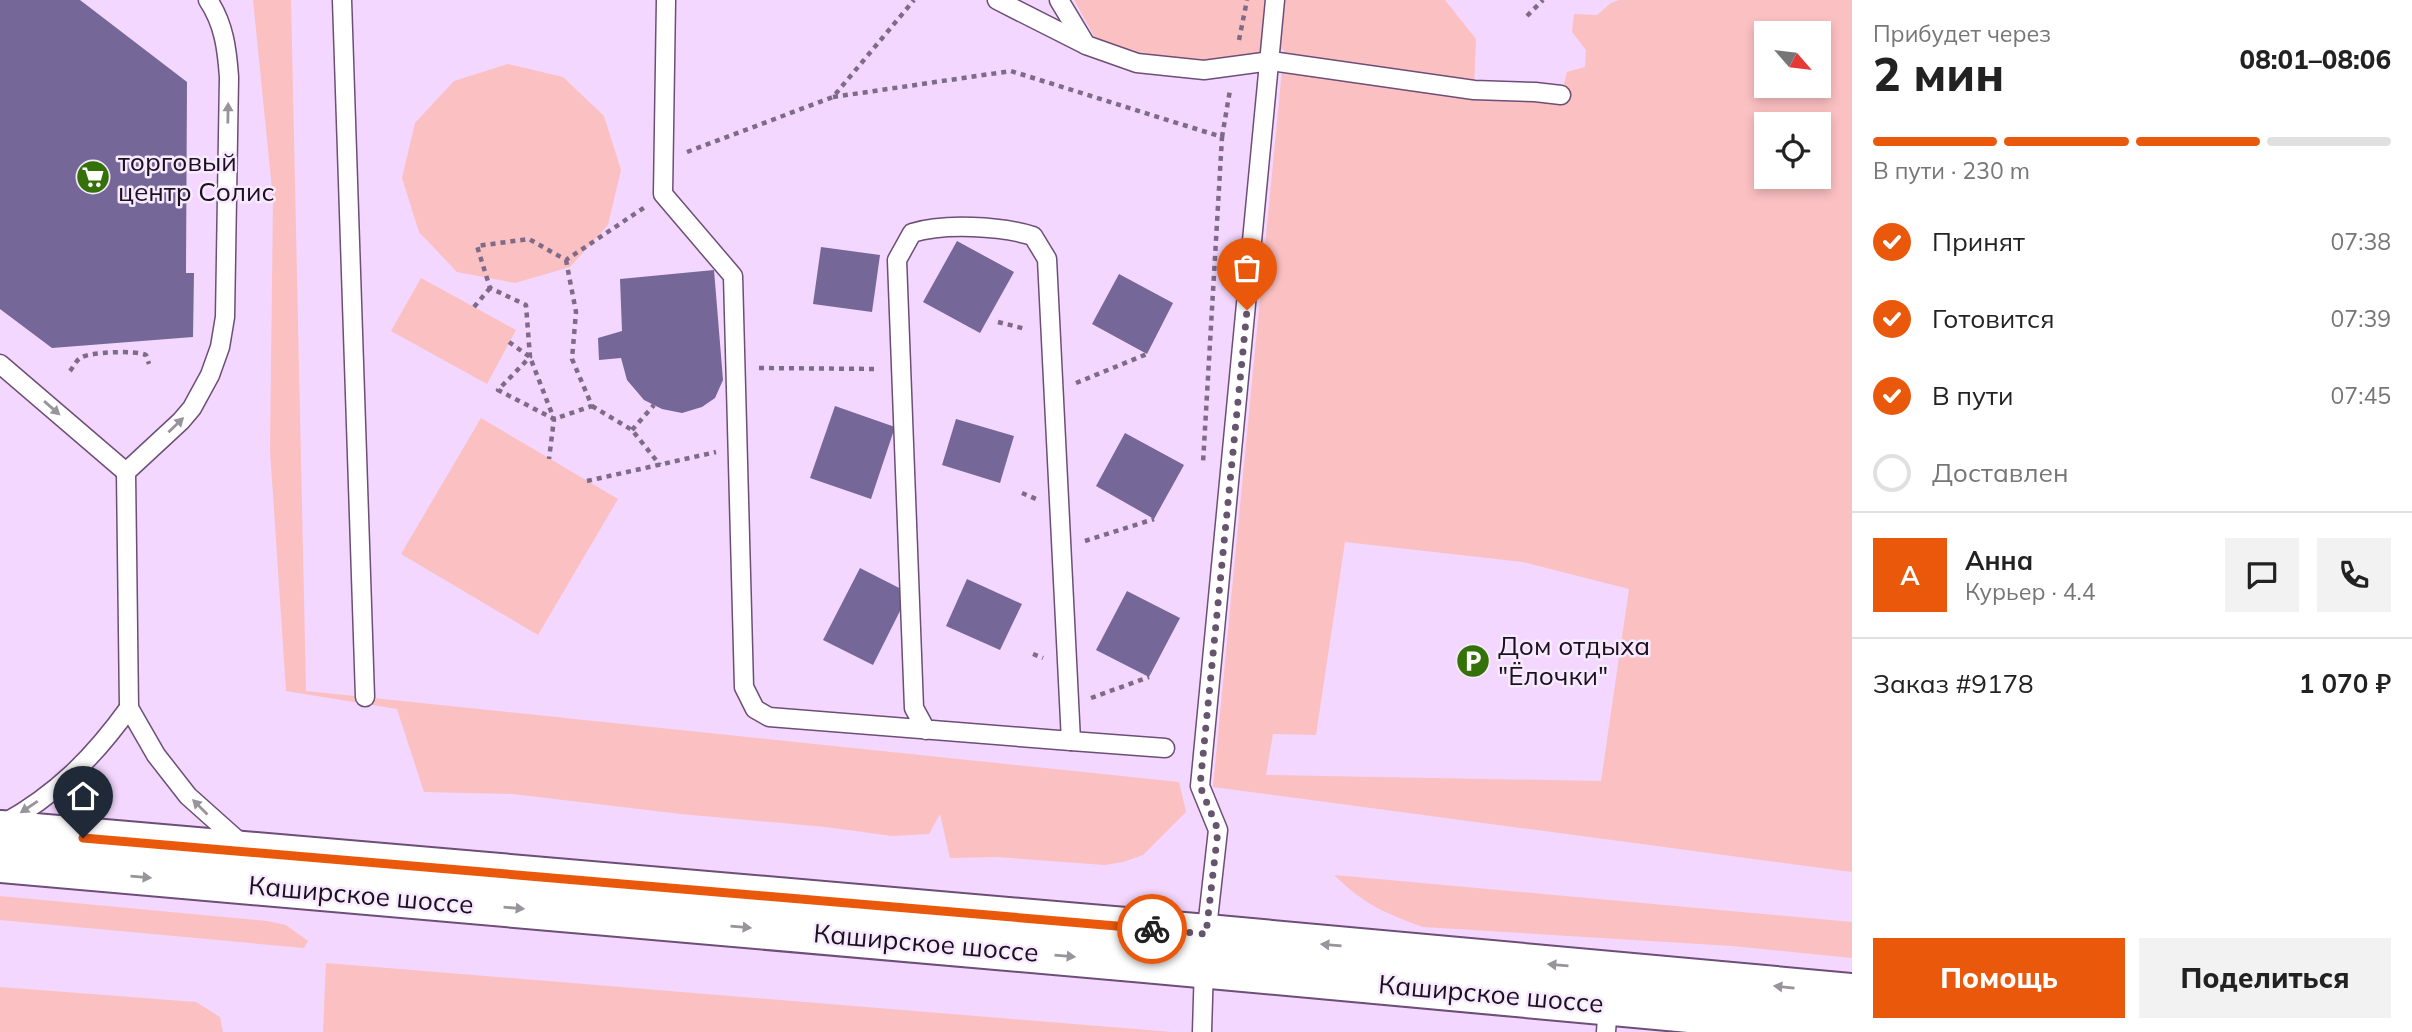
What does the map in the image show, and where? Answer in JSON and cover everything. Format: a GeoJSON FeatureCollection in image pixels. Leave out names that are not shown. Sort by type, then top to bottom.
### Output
{"type":"FeatureCollection","features":[{"type":"Feature","properties":{"kind":"main road","name":"Каширское шоссе"},"geometry":{"type":"LineString","coordinates":[[0,828],[1205,951],[1607,1018],[1852,1028]]}},
{"type":"Feature","properties":{"kind":"main road","name":"Каширское шоссе"},"geometry":{"type":"LineString","coordinates":[[0,863],[1205,951],[1852,993]]}},
{"type":"Feature","properties":{"kind":"lane"},"geometry":{"type":"LineString","coordinates":[[208,0],[225,39],[229,77],[224,330],[210,375],[192,408],[126,472],[129,708],[156,755],[188,796],[252,852]]}},
{"type":"Feature","properties":{"kind":"lane"},"geometry":{"type":"LineString","coordinates":[[342,0],[365,697]]}},
{"type":"Feature","properties":{"kind":"lane"},"geometry":{"type":"LineString","coordinates":[[666,0],[663,194],[733,276],[744,687],[755,709],[769,717],[1165,748]]}},
{"type":"Feature","properties":{"kind":"lane"},"geometry":{"type":"LineString","coordinates":[[998,0],[1086,45],[1137,63],[1204,70],[1271,61],[1474,90],[1535,92],[1561,96]]}},
{"type":"Feature","properties":{"kind":"lane"},"geometry":{"type":"LineString","coordinates":[[1059,0],[1086,45]]}},
{"type":"Feature","properties":{"kind":"lane"},"geometry":{"type":"LineString","coordinates":[[1202,1032],[1205,951],[1218,830],[1200,786],[1275,0]]}},
{"type":"Feature","properties":{"kind":"lane"},"geometry":{"type":"LineString","coordinates":[[926,730],[914,708],[898,260],[912,233],[929,228],[1011,229],[1033,236],[1046,259],[1070,741]]}},
{"type":"Feature","properties":{"kind":"lane"},"geometry":{"type":"LineString","coordinates":[[0,364],[126,472]]}},
{"type":"Feature","properties":{"kind":"lane"},"geometry":{"type":"LineString","coordinates":[[0,828],[76,771],[102,745],[129,708]]}},
{"type":"Feature","properties":{"kind":"path"},"geometry":{"type":"LineString","coordinates":[[833,97],[914,0]]}},
{"type":"Feature","properties":{"kind":"path"},"geometry":{"type":"LineString","coordinates":[[1527,16],[1543,0]]}},
{"type":"Feature","properties":{"kind":"path"},"geometry":{"type":"LineString","coordinates":[[664,161],[833,97],[1011,71],[1222,137],[1203,473]]}},
{"type":"Feature","properties":{"kind":"path"},"geometry":{"type":"LineString","coordinates":[[566,260],[663,194]]}},
{"type":"Feature","properties":{"kind":"path"},"geometry":{"type":"LineString","coordinates":[[549,459],[554,419],[530,357],[526,305],[490,288],[477,246],[529,239],[566,260],[576,312],[572,359],[592,406],[632,430],[660,465]]}},
{"type":"Feature","properties":{"kind":"path"},"geometry":{"type":"LineString","coordinates":[[474,307],[490,288]]}},
{"type":"Feature","properties":{"kind":"path"},"geometry":{"type":"LineString","coordinates":[[509,342],[530,357]]}},
{"type":"Feature","properties":{"kind":"path"},"geometry":{"type":"LineString","coordinates":[[71,371],[80,358],[88,355],[136,352],[146,355],[149,365]]}},
{"type":"Feature","properties":{"kind":"path"},"geometry":{"type":"LineString","coordinates":[[1053,393],[1147,354]]}},
{"type":"Feature","properties":{"kind":"path"},"geometry":{"type":"LineString","coordinates":[[530,357],[498,390],[554,419],[592,406]]}},
{"type":"Feature","properties":{"kind":"path"},"geometry":{"type":"LineString","coordinates":[[735,368],[901,369]]}},
{"type":"Feature","properties":{"kind":"path"},"geometry":{"type":"LineString","coordinates":[[632,430],[654,405]]}},
{"type":"Feature","properties":{"kind":"path"},"geometry":{"type":"LineString","coordinates":[[587,481],[737,448]]}},
{"type":"Feature","properties":{"kind":"path"},"geometry":{"type":"LineString","coordinates":[[1061,550],[1154,519]]}},
{"type":"Feature","properties":{"kind":"path"},"geometry":{"type":"LineString","coordinates":[[1069,706],[1149,677]]}},
{"type":"Feature","properties":{"kind":"shaded area"},"geometry":{"type":"Polygon","coordinates":[[[253,0],[291,0],[306,691],[1179,782],[1186,812],[1143,855],[1105,865],[997,857],[950,858],[940,814],[929,834],[892,836],[513,794],[424,792],[397,709],[286,691],[270,450],[273,199],[253,0]]]}},
{"type":"Feature","properties":{"kind":"shaded area"},"geometry":{"type":"Polygon","coordinates":[[[1074,0],[1445,0],[1476,39],[1474,90],[1561,95],[1567,72],[1585,67],[1586,50],[1572,32],[1574,14],[1597,15],[1619,0],[1852,0],[1852,872],[1213,787],[1284,49],[1205,61],[1138,54],[1095,38],[1074,0]],[[1345,542],[1316,735],[1273,734],[1266,775],[1601,781],[1629,589],[1523,562],[1345,542]]]}},
{"type":"Feature","properties":{"kind":"shaded area"},"geometry":{"type":"Polygon","coordinates":[[[508,64],[563,77],[604,116],[621,170],[608,225],[570,267],[515,283],[457,272],[419,232],[402,178],[415,123],[454,81],[508,64]]]}},
{"type":"Feature","properties":{"kind":"shaded area"},"geometry":{"type":"Polygon","coordinates":[[[421,278],[516,330],[487,384],[391,331],[421,278]]]}},
{"type":"Feature","properties":{"kind":"shaded area"},"geometry":{"type":"Polygon","coordinates":[[[481,418],[618,499],[538,635],[401,554],[481,418]]]}},
{"type":"Feature","properties":{"kind":"shaded area"},"geometry":{"type":"Polygon","coordinates":[[[1334,875],[1852,922],[1852,958],[1732,946],[1423,927],[1375,907],[1334,875]]]}},
{"type":"Feature","properties":{"kind":"shaded area"},"geometry":{"type":"Polygon","coordinates":[[[0,896],[267,921],[286,925],[308,941],[304,948],[0,920],[0,896]]]}},
{"type":"Feature","properties":{"kind":"shaded area"},"geometry":{"type":"Polygon","coordinates":[[[326,963],[1172,1032],[323,1032],[326,963]]]}},
{"type":"Feature","properties":{"kind":"shaded area"},"geometry":{"type":"Polygon","coordinates":[[[0,987],[196,1002],[220,1017],[223,1032],[0,1032],[0,987]]]}},
{"type":"Feature","properties":{"kind":"building","name":"торговый центр Солис"},"geometry":{"type":"Polygon","coordinates":[[[0,0],[80,0],[187,82],[186,273],[194,273],[193,337],[52,348],[0,309],[0,0]]]}},
{"type":"Feature","properties":{"kind":"building"},"geometry":{"type":"Polygon","coordinates":[[[957,241],[1014,272],[980,333],[923,302],[957,241]]]}},
{"type":"Feature","properties":{"kind":"building"},"geometry":{"type":"Polygon","coordinates":[[[821,247],[880,255],[872,312],[813,304],[821,247]]]}},
{"type":"Feature","properties":{"kind":"building"},"geometry":{"type":"Polygon","coordinates":[[[714,270],[723,380],[715,398],[702,407],[682,413],[662,409],[644,400],[627,380],[621,358],[599,360],[598,338],[622,331],[620,279],[714,270]]]}},
{"type":"Feature","properties":{"kind":"building"},"geometry":{"type":"Polygon","coordinates":[[[1119,274],[1173,303],[1147,354],[1092,324],[1119,274]]]}},
{"type":"Feature","properties":{"kind":"building"},"geometry":{"type":"Polygon","coordinates":[[[835,406],[895,427],[871,499],[810,478],[835,406]]]}},
{"type":"Feature","properties":{"kind":"building"},"geometry":{"type":"Polygon","coordinates":[[[956,419],[1014,436],[1000,483],[942,465],[956,419]]]}},
{"type":"Feature","properties":{"kind":"building"},"geometry":{"type":"Polygon","coordinates":[[[1125,433],[1184,465],[1154,519],[1096,486],[1125,433]]]}},
{"type":"Feature","properties":{"kind":"building"},"geometry":{"type":"Polygon","coordinates":[[[860,568],[909,593],[873,665],[823,640],[860,568]]]}},
{"type":"Feature","properties":{"kind":"building"},"geometry":{"type":"Polygon","coordinates":[[[967,579],[1022,604],[1000,650],[946,626],[967,579]]]}},
{"type":"Feature","properties":{"kind":"building"},"geometry":{"type":"Polygon","coordinates":[[[1127,591],[1180,618],[1149,677],[1096,650],[1127,591]]]}},
{"type":"Feature","properties":{"kind":"way so far"},"geometry":{"type":"LineString","coordinates":[[1152,929],[1206,934],[1218,830],[1200,786],[1247,310]]}},
{"type":"Feature","properties":{"kind":"place","name":"торговый центр Солис"},"geometry":{"type":"Point","coordinates":[93,177]}},
{"type":"Feature","properties":{"kind":"place","name":"Дом отдыха \"Ёлочки\""},"geometry":{"type":"Point","coordinates":[1473,661]}},
{"type":"Feature","properties":{"kind":"route"},"geometry":{"type":"LineString","coordinates":[[83,838],[1152,929]]}}]}
